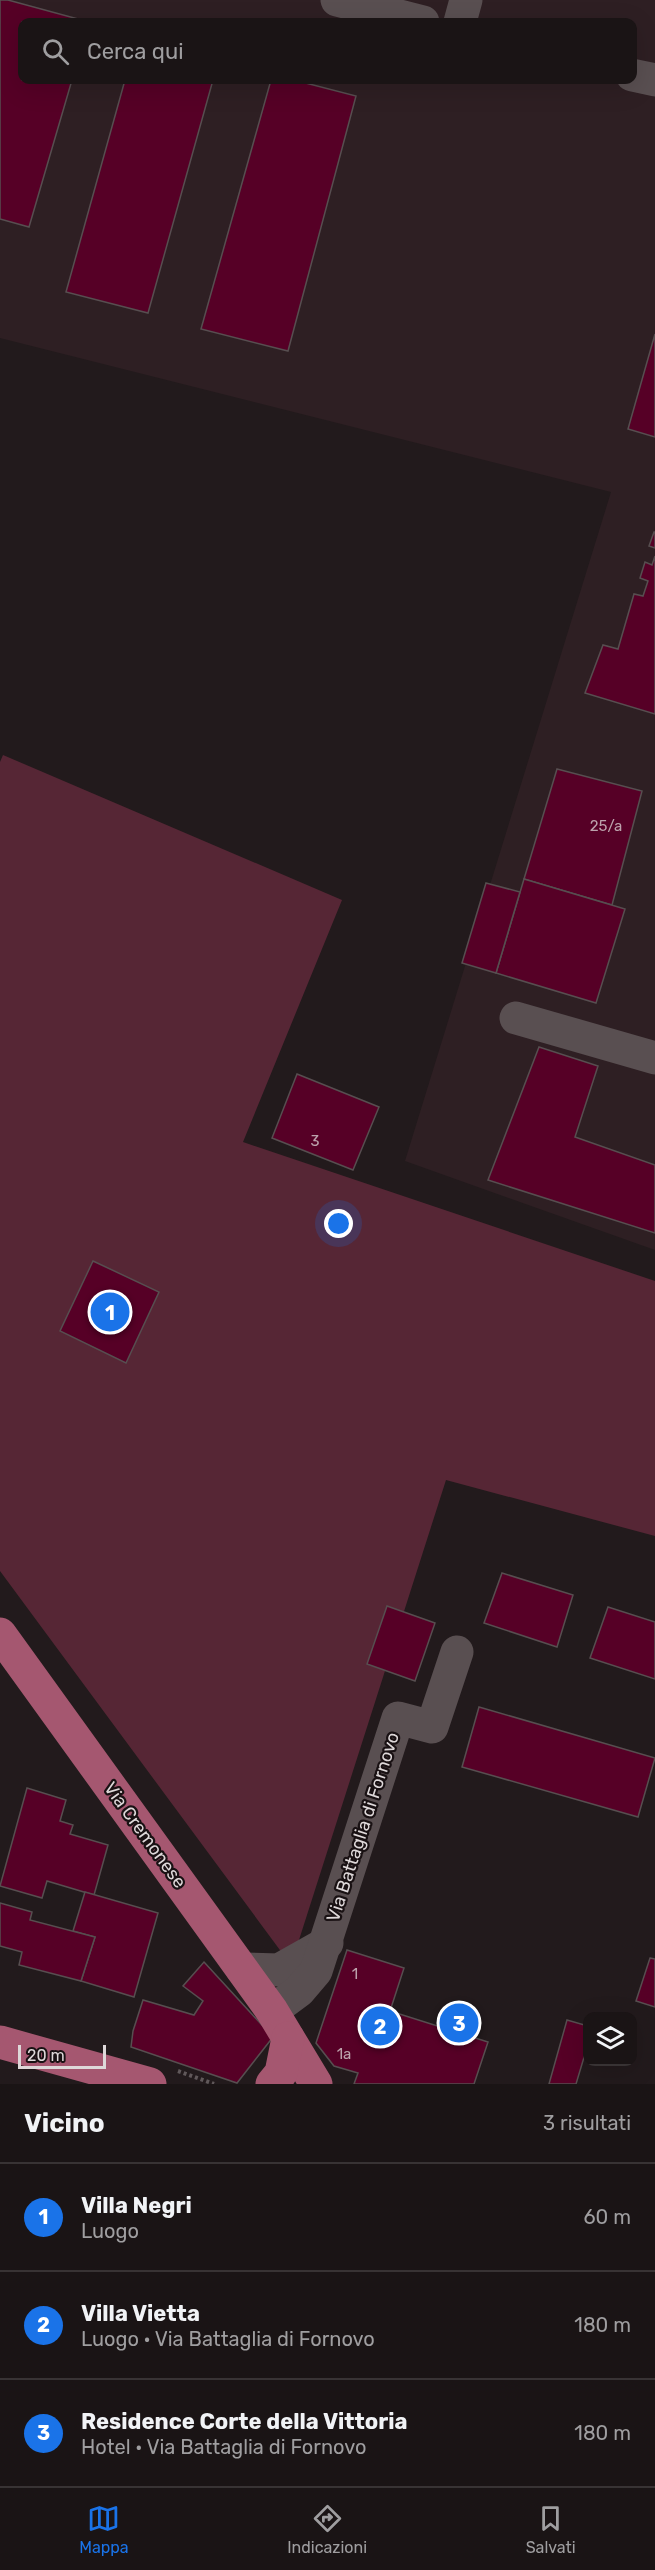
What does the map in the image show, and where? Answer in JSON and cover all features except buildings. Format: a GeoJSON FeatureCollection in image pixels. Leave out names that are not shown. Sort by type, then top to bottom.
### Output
{"type":"FeatureCollection","features":[{"type":"Feature","properties":{"kind":"main road","name":"Via Cremonese"},"geometry":{"type":"LineString","coordinates":[[0,1634],[242,1969],[316,2084]]}},
{"type":"Feature","properties":{"kind":"main road"},"geometry":{"type":"LineString","coordinates":[[272,2084],[281,2073],[280,2025]]}},
{"type":"Feature","properties":{"kind":"main road"},"geometry":{"type":"LineString","coordinates":[[280,2025],[291,2084]]}},
{"type":"Feature","properties":{"kind":"main road"},"geometry":{"type":"LineString","coordinates":[[0,2042],[142,2083]]}},
{"type":"Feature","properties":{"kind":"street"},"geometry":{"type":"LineString","coordinates":[[337,0],[407,18]]}},
{"type":"Feature","properties":{"kind":"street"},"geometry":{"type":"LineString","coordinates":[[461,18],[466,0]]}},
{"type":"Feature","properties":{"kind":"street"},"geometry":{"type":"LineString","coordinates":[[637,76],[655,80]]}},
{"type":"Feature","properties":{"kind":"street"},"geometry":{"type":"LineString","coordinates":[[516,1018],[655,1058]]}},
{"type":"Feature","properties":{"kind":"street","name":"Via Battaglia di Fornovo"},"geometry":{"type":"LineString","coordinates":[[280,2025],[299,1991],[316,1971],[327,1943],[398,1718],[432,1727],[457,1652]]}},
{"type":"Feature","properties":{"kind":"street","name":"Via Battaglia di Fornovo"},"geometry":{"type":"LineString","coordinates":[[242,1969],[279,1970],[327,1943]]}},
{"type":"Feature","properties":{"kind":"shaded area"},"geometry":{"type":"Polygon","coordinates":[[[0,0],[655,0],[655,1250],[405,1161],[611,492],[0,338],[0,0]]]}},
{"type":"Feature","properties":{"kind":"shaded area"},"geometry":{"type":"Polygon","coordinates":[[[3,755],[342,900],[243,1142],[655,1281],[655,1536],[446,1480],[291,1965],[0,1571],[0,762],[3,755]]]}},
{"type":"Feature","properties":{"kind":"place","name":"Villa Negri"},"geometry":{"type":"Point","coordinates":[110,1312]}},
{"type":"Feature","properties":{"kind":"place","name":"Residence Corte della Vittoria"},"geometry":{"type":"Point","coordinates":[459,2023]}},
{"type":"Feature","properties":{"kind":"place","name":"Villa Vietta"},"geometry":{"type":"Point","coordinates":[380,2026]}}]}
